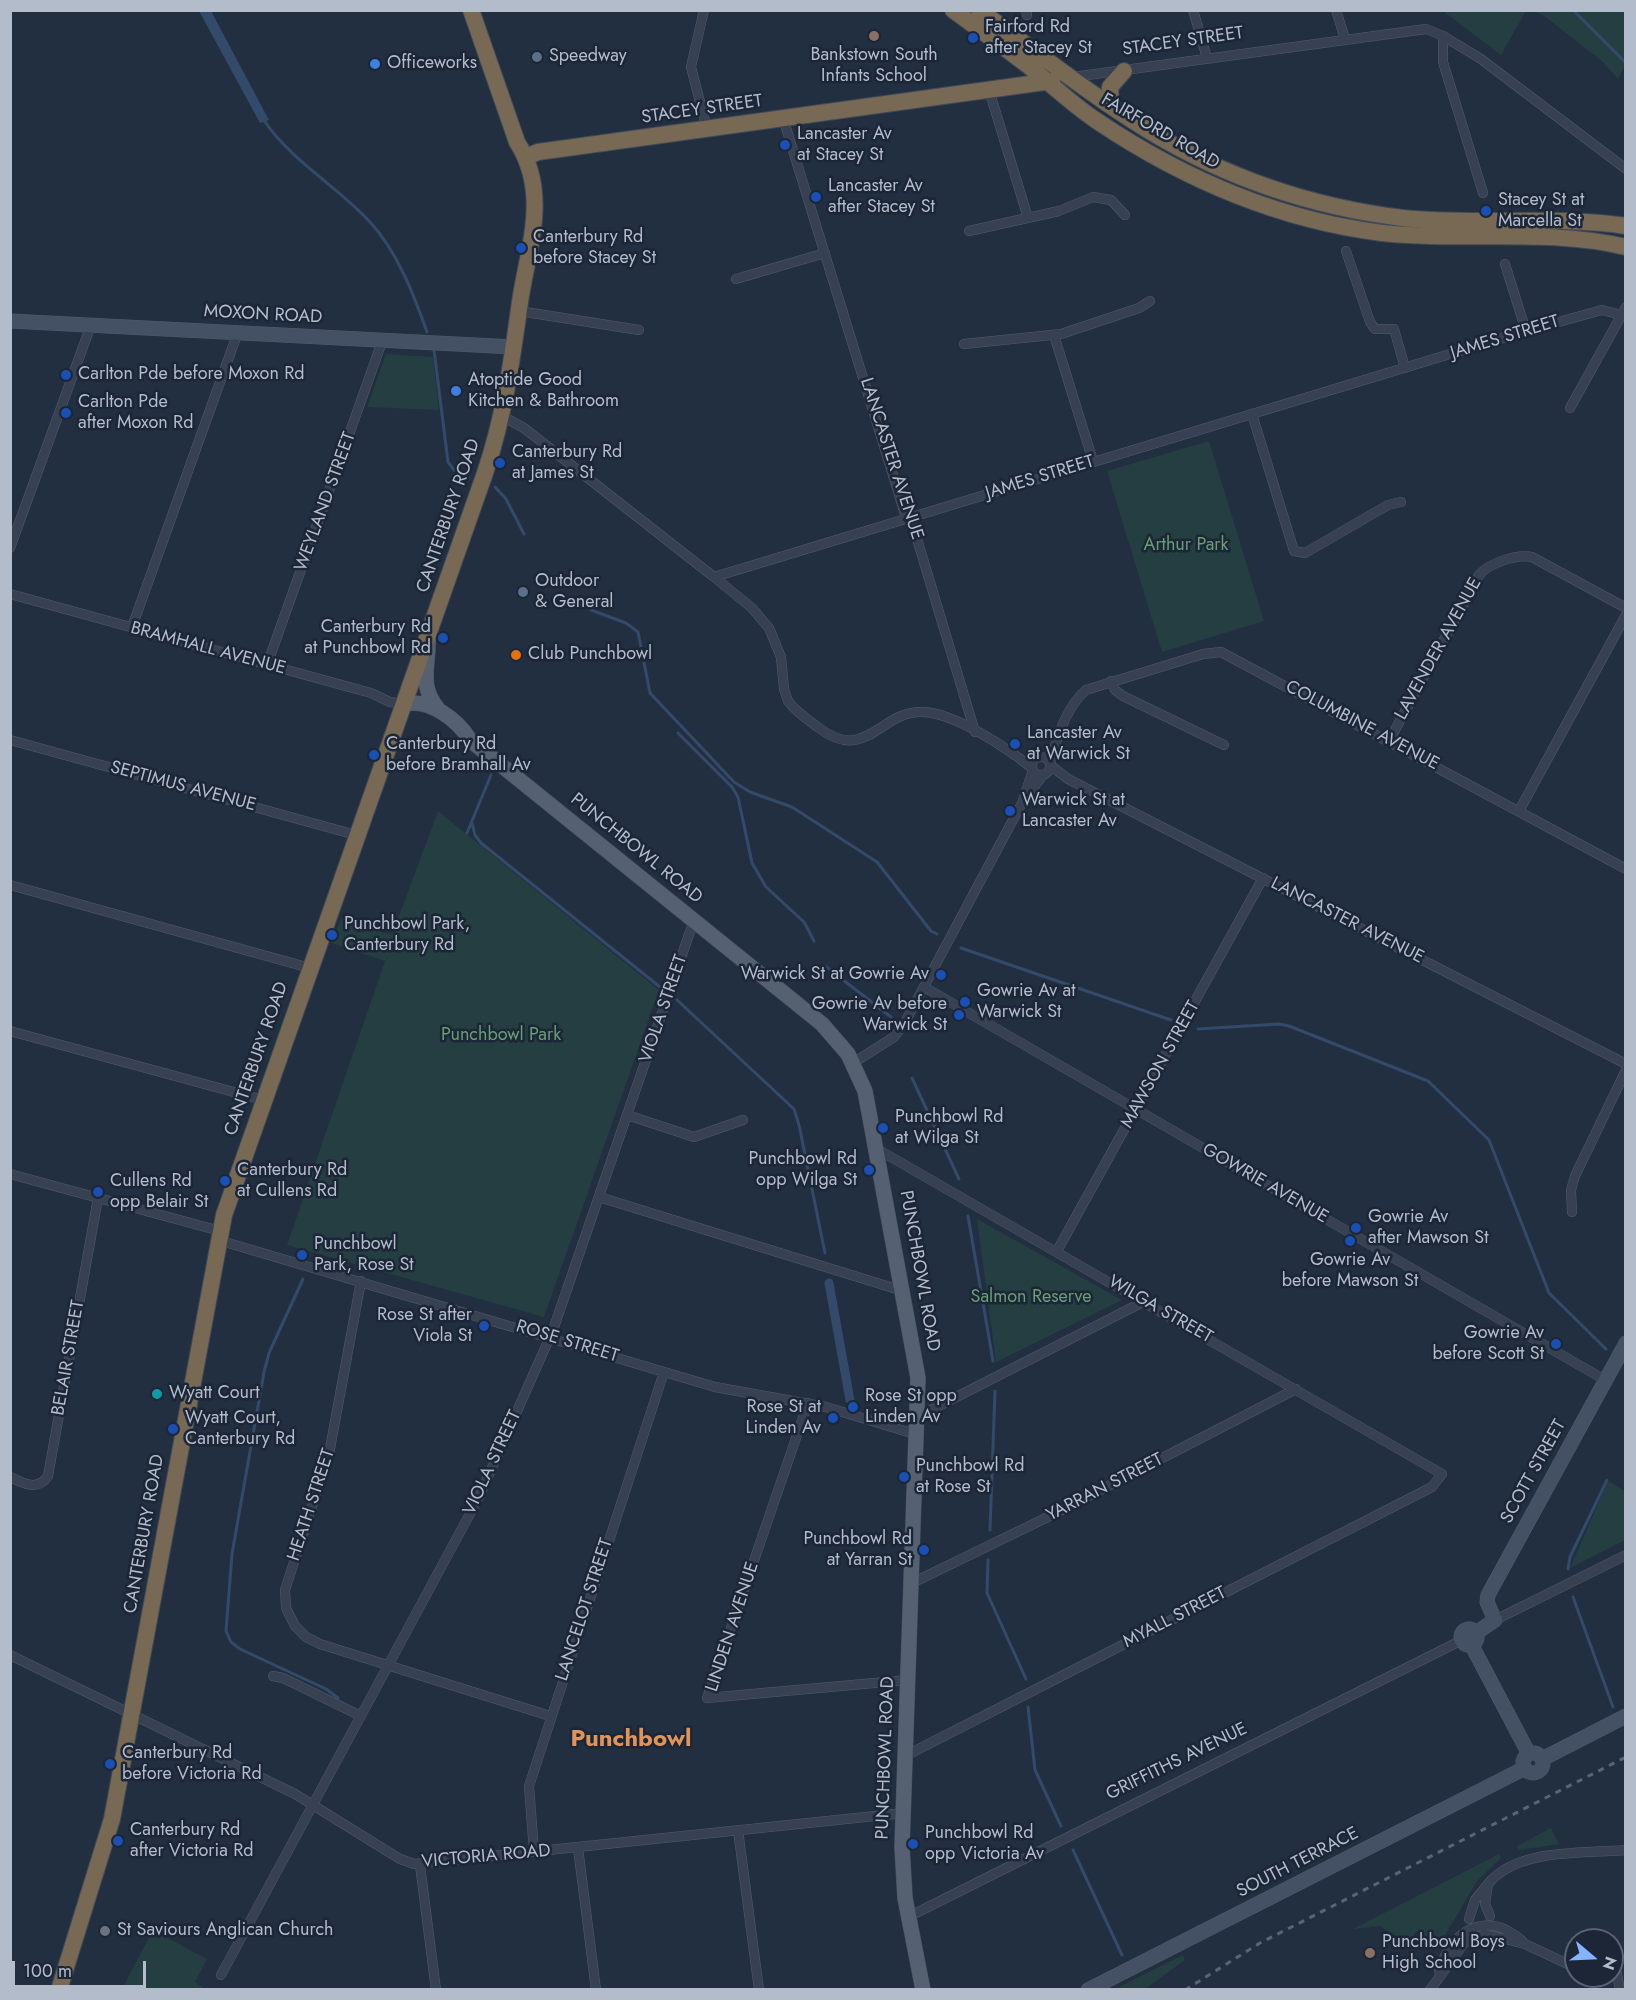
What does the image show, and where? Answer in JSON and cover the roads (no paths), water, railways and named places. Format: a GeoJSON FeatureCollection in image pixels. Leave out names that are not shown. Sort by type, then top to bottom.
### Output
{"type":"FeatureCollection","features":[{"type":"Feature","properties":{"kind":"highway","name":"CANTERBURY ROAD"},"geometry":{"type":"LineString","coordinates":[[59,1989],[104,1850],[219,1236],[263,1100],[356,835],[405,704],[502,416],[519,311],[532,249],[533,182],[526,157],[510,125],[471,10]]}},
{"type":"Feature","properties":{"kind":"highway","name":"CANTERBURY ROAD"},"geometry":{"type":"LineString","coordinates":[[480,10],[527,139],[526,157]]}},
{"type":"Feature","properties":{"kind":"highway","name":"FAIRFORD ROAD"},"geometry":{"type":"LineString","coordinates":[[953,10],[1095,120],[1168,164],[1233,193],[1292,214],[1347,227],[1408,236],[1572,239],[1626,247]]}},
{"type":"Feature","properties":{"kind":"highway","name":"FAIRFORD ROAD"},"geometry":{"type":"LineString","coordinates":[[979,10],[1146,129],[1209,163],[1270,188],[1328,205],[1377,214],[1438,220],[1572,222],[1626,226]]}},
{"type":"Feature","properties":{"kind":"highway"},"geometry":{"type":"LineString","coordinates":[[995,89],[1013,71],[1009,52]]}},
{"type":"Feature","properties":{"kind":"highway"},"geometry":{"type":"LineString","coordinates":[[1111,104],[1110,87],[1124,71]]}},
{"type":"Feature","properties":{"kind":"highway","name":"STACEY STREET"},"geometry":{"type":"LineString","coordinates":[[526,157],[538,152],[1073,77]]}},
{"type":"Feature","properties":{"kind":"main road"},"geometry":{"type":"LineString","coordinates":[[428,635],[425,686],[430,699],[440,712]]}},
{"type":"Feature","properties":{"kind":"main road","name":"PUNCHBOWL ROAD"},"geometry":{"type":"LineString","coordinates":[[405,704],[417,701],[440,712],[464,730],[470,740],[822,1023],[853,1063],[865,1091],[918,1378],[919,1416],[902,1877],[923,1989]]}},
{"type":"Feature","properties":{"kind":"main road","name":"PUNCHBOWL ROAD"},"geometry":{"type":"LineString","coordinates":[[405,704],[440,722],[461,739],[470,740]]}},
{"type":"Feature","properties":{"kind":"street"},"geometry":{"type":"LineString","coordinates":[[704,10],[691,67],[707,129]]}},
{"type":"Feature","properties":{"kind":"street"},"geometry":{"type":"LineString","coordinates":[[1193,10],[1207,58]]}},
{"type":"Feature","properties":{"kind":"street"},"geometry":{"type":"LineString","coordinates":[[1336,10],[1345,39]]}},
{"type":"Feature","properties":{"kind":"street","name":"STACEY STREET"},"geometry":{"type":"LineString","coordinates":[[1073,77],[1421,29],[1443,36],[1491,66],[1626,170]]}},
{"type":"Feature","properties":{"kind":"street"},"geometry":{"type":"LineString","coordinates":[[1443,36],[1443,62],[1483,193]]}},
{"type":"Feature","properties":{"kind":"street"},"geometry":{"type":"LineString","coordinates":[[995,89],[1028,218]]}},
{"type":"Feature","properties":{"kind":"street","name":"LANCASTER AVENUE"},"geometry":{"type":"LineString","coordinates":[[783,118],[908,518],[914,529],[975,732]]}},
{"type":"Feature","properties":{"kind":"street"},"geometry":{"type":"LineString","coordinates":[[969,231],[1059,212],[1093,197],[1111,200],[1125,215]]}},
{"type":"Feature","properties":{"kind":"street"},"geometry":{"type":"LineString","coordinates":[[1346,251],[1370,322],[1375,329],[1394,329],[1405,368]]}},
{"type":"Feature","properties":{"kind":"street"},"geometry":{"type":"LineString","coordinates":[[736,279],[825,253]]}},
{"type":"Feature","properties":{"kind":"street"},"geometry":{"type":"LineString","coordinates":[[1505,264],[1526,331]]}},
{"type":"Feature","properties":{"kind":"street"},"geometry":{"type":"LineString","coordinates":[[964,344],[1054,335],[1139,308],[1150,301]]}},
{"type":"Feature","properties":{"kind":"street","name":"JAMES STREET"},"geometry":{"type":"LineString","coordinates":[[714,577],[1526,331],[1602,310],[1623,311]]}},
{"type":"Feature","properties":{"kind":"street"},"geometry":{"type":"LineString","coordinates":[[519,311],[639,330]]}},
{"type":"Feature","properties":{"kind":"street"},"geometry":{"type":"LineString","coordinates":[[1570,408],[1623,311]]}},
{"type":"Feature","properties":{"kind":"street","name":"MOXON ROAD"},"geometry":{"type":"LineString","coordinates":[[10,321],[383,339],[514,348]]}},
{"type":"Feature","properties":{"kind":"street"},"geometry":{"type":"LineString","coordinates":[[10,548],[91,325]]}},
{"type":"Feature","properties":{"kind":"street"},"geometry":{"type":"LineString","coordinates":[[132,627],[238,332]]}},
{"type":"Feature","properties":{"kind":"street"},"geometry":{"type":"LineString","coordinates":[[1054,335],[1093,461]]}},
{"type":"Feature","properties":{"kind":"street","name":"WEYLAND STREET"},"geometry":{"type":"LineString","coordinates":[[267,665],[383,339]]}},
{"type":"Feature","properties":{"kind":"street"},"geometry":{"type":"LineString","coordinates":[[1252,414],[1294,551],[1305,553],[1388,505],[1401,502]]}},
{"type":"Feature","properties":{"kind":"street"},"geometry":{"type":"LineString","coordinates":[[502,416],[524,428],[714,577],[764,621],[779,650],[788,701],[828,735],[844,741],[860,740],[874,734],[900,716],[924,712],[956,720],[1008,749],[1045,758],[1047,770]]}},
{"type":"Feature","properties":{"kind":"street","name":"LAVENDER AVENUE"},"geometry":{"type":"LineString","coordinates":[[1389,741],[1479,575],[1488,567],[1522,556],[1532,557],[1626,608]]}},
{"type":"Feature","properties":{"kind":"street","name":"BRAMHALL AVENUE"},"geometry":{"type":"LineString","coordinates":[[10,594],[371,693],[390,702],[405,704]]}},
{"type":"Feature","properties":{"kind":"street"},"geometry":{"type":"LineString","coordinates":[[1519,811],[1626,615]]}},
{"type":"Feature","properties":{"kind":"street","name":"COLUMBINE AVENUE"},"geometry":{"type":"LineString","coordinates":[[1057,736],[1078,698],[1086,690],[1203,654],[1225,653],[1626,869]]}},
{"type":"Feature","properties":{"kind":"street"},"geometry":{"type":"LineString","coordinates":[[1111,681],[1115,690],[1123,696],[1224,745]]}},
{"type":"Feature","properties":{"kind":"street"},"geometry":{"type":"LineString","coordinates":[[1022,803],[1032,769],[1057,736]]}},
{"type":"Feature","properties":{"kind":"street"},"geometry":{"type":"LineString","coordinates":[[853,1063],[898,1034],[1022,803],[1047,770],[1057,736]]}},
{"type":"Feature","properties":{"kind":"street","name":"SEPTIMUS AVENUE"},"geometry":{"type":"LineString","coordinates":[[10,740],[356,835]]}},
{"type":"Feature","properties":{"kind":"street"},"geometry":{"type":"LineString","coordinates":[[1008,749],[1032,769],[1047,770]]}},
{"type":"Feature","properties":{"kind":"street","name":"LANCASTER AVENUE"},"geometry":{"type":"LineString","coordinates":[[1047,770],[1626,1064]]}},
{"type":"Feature","properties":{"kind":"street","name":"MAWSON STREET"},"geometry":{"type":"LineString","coordinates":[[1057,1251],[1263,878]]}},
{"type":"Feature","properties":{"kind":"street"},"geometry":{"type":"LineString","coordinates":[[10,885],[310,968]]}},
{"type":"Feature","properties":{"kind":"street","name":"VIOLA STREET"},"geometry":{"type":"LineString","coordinates":[[221,1975],[479,1497],[550,1337],[694,920]]}},
{"type":"Feature","properties":{"kind":"street","name":"GOWRIE AVENUE"},"geometry":{"type":"LineString","coordinates":[[924,987],[1605,1380]]}},
{"type":"Feature","properties":{"kind":"street"},"geometry":{"type":"LineString","coordinates":[[10,1031],[263,1100]]}},
{"type":"Feature","properties":{"kind":"street"},"geometry":{"type":"LineString","coordinates":[[1572,1212],[1570,1197],[1575,1176],[1626,1070]]}},
{"type":"Feature","properties":{"kind":"street"},"geometry":{"type":"LineString","coordinates":[[627,1115],[694,1137],[743,1120]]}},
{"type":"Feature","properties":{"kind":"street","name":"WILGA STREET"},"geometry":{"type":"LineString","coordinates":[[877,1149],[1145,1301],[1442,1474]]}},
{"type":"Feature","properties":{"kind":"street","name":"ROSE STREET"},"geometry":{"type":"LineString","coordinates":[[10,1174],[98,1198],[361,1281],[664,1372],[736,1392],[808,1402],[918,1435]]}},
{"type":"Feature","properties":{"kind":"street"},"geometry":{"type":"LineString","coordinates":[[599,1197],[903,1291]]}},
{"type":"Feature","properties":{"kind":"street","name":"BELAIR STREET"},"geometry":{"type":"LineString","coordinates":[[10,1477],[34,1485],[40,1484],[48,1476],[98,1198]]}},
{"type":"Feature","properties":{"kind":"street","name":"HEATH STREET"},"geometry":{"type":"LineString","coordinates":[[361,1281],[329,1454],[287,1581],[285,1599],[290,1618],[306,1637],[388,1666],[550,1716]]}},
{"type":"Feature","properties":{"kind":"street"},"geometry":{"type":"LineString","coordinates":[[919,1416],[1145,1301]]}},
{"type":"Feature","properties":{"kind":"street","name":"SCOTT STREET"},"geometry":{"type":"LineString","coordinates":[[1495,1620],[1487,1602],[1488,1595],[1626,1343]]}},
{"type":"Feature","properties":{"kind":"street","name":"LANCELOT STREET"},"geometry":{"type":"LineString","coordinates":[[534,1852],[529,1786],[664,1372]]}},
{"type":"Feature","properties":{"kind":"street","name":"YARRAN STREET"},"geometry":{"type":"LineString","coordinates":[[912,1583],[1052,1515],[1296,1389]]}},
{"type":"Feature","properties":{"kind":"street","name":"LINDEN AVENUE"},"geometry":{"type":"LineString","coordinates":[[808,1402],[707,1698],[908,1680]]}},
{"type":"Feature","properties":{"kind":"street","name":"MYALL STREET"},"geometry":{"type":"LineString","coordinates":[[905,1756],[1432,1486],[1442,1474]]}},
{"type":"Feature","properties":{"kind":"street","name":"GRIFFITHS AVENUE"},"geometry":{"type":"LineString","coordinates":[[908,1917],[1469,1639],[1495,1620],[1626,1555]]}},
{"type":"Feature","properties":{"kind":"street"},"geometry":{"type":"LineString","coordinates":[[1469,1639],[1529,1754]]}},
{"type":"Feature","properties":{"kind":"street","name":"VICTORIA ROAD"},"geometry":{"type":"LineString","coordinates":[[10,1655],[313,1805],[400,1860],[420,1865],[904,1813]]}},
{"type":"Feature","properties":{"kind":"street"},"geometry":{"type":"LineString","coordinates":[[273,1676],[284,1678],[361,1716]]}},
{"type":"Feature","properties":{"kind":"street"},"geometry":{"type":"LineString","coordinates":[[1542,1759],[1626,1716]]}},
{"type":"Feature","properties":{"kind":"street"},"geometry":{"type":"LineString","coordinates":[[1535,1753],[1542,1759],[1542,1765],[1536,1772],[1525,1768],[1524,1758],[1529,1754],[1535,1753]]}},
{"type":"Feature","properties":{"kind":"street","name":"SOUTH TERRACE"},"geometry":{"type":"LineString","coordinates":[[1088,1989],[1525,1768]]}},
{"type":"Feature","properties":{"kind":"street"},"geometry":{"type":"LineString","coordinates":[[738,1830],[759,1989]]}},
{"type":"Feature","properties":{"kind":"street"},"geometry":{"type":"LineString","coordinates":[[578,1848],[596,1989]]}},
{"type":"Feature","properties":{"kind":"street"},"geometry":{"type":"LineString","coordinates":[[1469,1920],[1475,1900],[1488,1884],[1509,1865],[1527,1858],[1626,1850]]}},
{"type":"Feature","properties":{"kind":"street"},"geometry":{"type":"LineString","coordinates":[[420,1865],[435,1989]]}},
{"type":"Feature","properties":{"kind":"street"},"geometry":{"type":"LineString","coordinates":[[1488,1884],[1485,1904],[1490,1916]]}},
{"type":"Feature","properties":{"kind":"street"},"geometry":{"type":"LineString","coordinates":[[1430,1989],[1438,1977],[1450,1945],[1485,1925],[1498,1926],[1514,1933],[1525,1944],[1564,1962]]}},
{"type":"Feature","properties":{"kind":"water"},"geometry":{"type":"Polygon","coordinates":[[[199,11],[211,11],[269,120],[260,123],[199,11]]]}},
{"type":"Feature","properties":{"kind":"waterway"},"geometry":{"type":"LineString","coordinates":[[1573,10],[1626,63]]}},
{"type":"Feature","properties":{"kind":"waterway"},"geometry":{"type":"LineString","coordinates":[[263,119],[287,148],[357,209],[380,234],[404,274],[427,332]]}},
{"type":"Feature","properties":{"kind":"waterway"},"geometry":{"type":"LineString","coordinates":[[434,350],[448,462],[454,470],[469,477]]}},
{"type":"Feature","properties":{"kind":"waterway"},"geometry":{"type":"LineString","coordinates":[[495,487],[506,499],[524,534]]}},
{"type":"Feature","properties":{"kind":"waterway"},"geometry":{"type":"LineString","coordinates":[[591,610],[626,623],[638,632],[650,693],[734,782],[750,792],[792,807],[877,862],[931,931],[937,934]]}},
{"type":"Feature","properties":{"kind":"waterway"},"geometry":{"type":"LineString","coordinates":[[678,733],[732,787],[738,797],[752,863],[766,887],[804,922],[814,941]]}},
{"type":"Feature","properties":{"kind":"waterway"},"geometry":{"type":"LineString","coordinates":[[467,833],[491,775]]}},
{"type":"Feature","properties":{"kind":"waterway"},"geometry":{"type":"LineString","coordinates":[[472,823],[475,835],[481,843],[660,987]]}},
{"type":"Feature","properties":{"kind":"waterway"},"geometry":{"type":"LineString","coordinates":[[961,948],[1171,1020]]}},
{"type":"Feature","properties":{"kind":"waterway"},"geometry":{"type":"LineString","coordinates":[[825,966],[891,1017]]}},
{"type":"Feature","properties":{"kind":"waterway"},"geometry":{"type":"LineString","coordinates":[[677,1000],[794,1109],[825,1253]]}},
{"type":"Feature","properties":{"kind":"waterway"},"geometry":{"type":"LineString","coordinates":[[1198,1029],[1279,1024],[1289,1026],[1428,1081],[1489,1140],[1549,1293],[1606,1349]]}},
{"type":"Feature","properties":{"kind":"waterway"},"geometry":{"type":"LineString","coordinates":[[912,1078],[959,1179]]}},
{"type":"Feature","properties":{"kind":"waterway"},"geometry":{"type":"LineString","coordinates":[[968,1216],[993,1361]]}},
{"type":"Feature","properties":{"kind":"waterway"},"geometry":{"type":"LineString","coordinates":[[303,1279],[269,1353],[264,1372],[232,1554],[226,1631],[231,1642],[240,1649],[326,1689],[338,1698]]}},
{"type":"Feature","properties":{"kind":"waterway"},"geometry":{"type":"LineString","coordinates":[[829,1283],[850,1400]]}},
{"type":"Feature","properties":{"kind":"waterway"},"geometry":{"type":"LineString","coordinates":[[990,1530],[995,1391]]}},
{"type":"Feature","properties":{"kind":"waterway"},"geometry":{"type":"LineString","coordinates":[[1568,1569],[1570,1557],[1607,1480]]}},
{"type":"Feature","properties":{"kind":"waterway"},"geometry":{"type":"LineString","coordinates":[[988,1560],[987,1593],[1026,1679]]}},
{"type":"Feature","properties":{"kind":"waterway"},"geometry":{"type":"LineString","coordinates":[[1573,1597],[1613,1707]]}},
{"type":"Feature","properties":{"kind":"waterway"},"geometry":{"type":"LineString","coordinates":[[1028,1707],[1035,1770],[1061,1826]]}},
{"type":"Feature","properties":{"kind":"waterway"},"geometry":{"type":"LineString","coordinates":[[1073,1850],[1122,1955]]}},
{"type":"Feature","properties":{"kind":"railway"},"geometry":{"type":"LineString","coordinates":[[1185,1990],[1260,1943],[1626,1757]]}},
{"type":"Feature","properties":{"kind":"place","name":"Bankstown South Infants School"},"geometry":{"type":"Point","coordinates":[874,36]}},
{"type":"Feature","properties":{"kind":"place","name":"Fairford Rd after Stacey St"},"geometry":{"type":"Point","coordinates":[973,38]}},
{"type":"Feature","properties":{"kind":"place","name":"Speedway"},"geometry":{"type":"Point","coordinates":[537,57]}},
{"type":"Feature","properties":{"kind":"place","name":"Officeworks"},"geometry":{"type":"Point","coordinates":[375,64]}},
{"type":"Feature","properties":{"kind":"place","name":"Lancaster Av at Stacey St"},"geometry":{"type":"Point","coordinates":[785,145]}},
{"type":"Feature","properties":{"kind":"place","name":"Lancaster Av after Stacey St"},"geometry":{"type":"Point","coordinates":[816,197]}},
{"type":"Feature","properties":{"kind":"place","name":"Stacey St at Marcella St"},"geometry":{"type":"Point","coordinates":[1486,211]}},
{"type":"Feature","properties":{"kind":"place","name":"Canterbury Rd before Stacey St"},"geometry":{"type":"Point","coordinates":[521,248]}},
{"type":"Feature","properties":{"kind":"place","name":"Carlton Pde before Moxon Rd"},"geometry":{"type":"Point","coordinates":[66,375]}},
{"type":"Feature","properties":{"kind":"place","name":"Atoptide Good Kitchen & Bathroom"},"geometry":{"type":"Point","coordinates":[456,391]}},
{"type":"Feature","properties":{"kind":"place","name":"Carlton Pde after Moxon Rd"},"geometry":{"type":"Point","coordinates":[66,413]}},
{"type":"Feature","properties":{"kind":"place","name":"Canterbury Rd at James St"},"geometry":{"type":"Point","coordinates":[500,463]}},
{"type":"Feature","properties":{"kind":"place","name":"Outdoor & General"},"geometry":{"type":"Point","coordinates":[523,592]}},
{"type":"Feature","properties":{"kind":"place","name":"Canterbury Rd at Punchbowl Rd"},"geometry":{"type":"Point","coordinates":[443,638]}},
{"type":"Feature","properties":{"kind":"place","name":"Club Punchbowl"},"geometry":{"type":"Point","coordinates":[516,655]}},
{"type":"Feature","properties":{"kind":"place","name":"Lancaster Av at Warwick St"},"geometry":{"type":"Point","coordinates":[1015,744]}},
{"type":"Feature","properties":{"kind":"place","name":"Canterbury Rd before Bramhall Av"},"geometry":{"type":"Point","coordinates":[374,755]}},
{"type":"Feature","properties":{"kind":"place","name":"Warwick St at Lancaster Av"},"geometry":{"type":"Point","coordinates":[1010,811]}},
{"type":"Feature","properties":{"kind":"place","name":"Punchbowl Park, Canterbury Rd"},"geometry":{"type":"Point","coordinates":[332,935]}},
{"type":"Feature","properties":{"kind":"place","name":"Warwick St at Gowrie Av"},"geometry":{"type":"Point","coordinates":[941,975]}},
{"type":"Feature","properties":{"kind":"place","name":"Gowrie Av at Warwick St"},"geometry":{"type":"Point","coordinates":[965,1002]}},
{"type":"Feature","properties":{"kind":"place","name":"Gowrie Av before Warwick St"},"geometry":{"type":"Point","coordinates":[959,1015]}},
{"type":"Feature","properties":{"kind":"place","name":"Punchbowl Rd at Wilga St"},"geometry":{"type":"Point","coordinates":[883,1128]}},
{"type":"Feature","properties":{"kind":"place","name":"Punchbowl Rd opp Wilga St"},"geometry":{"type":"Point","coordinates":[869,1170]}},
{"type":"Feature","properties":{"kind":"place","name":"Canterbury Rd at Cullens Rd"},"geometry":{"type":"Point","coordinates":[225,1181]}},
{"type":"Feature","properties":{"kind":"place","name":"Cullens Rd opp Belair St"},"geometry":{"type":"Point","coordinates":[98,1192]}},
{"type":"Feature","properties":{"kind":"place","name":"Gowrie Av after Mawson St"},"geometry":{"type":"Point","coordinates":[1356,1228]}},
{"type":"Feature","properties":{"kind":"place","name":"Gowrie Av before Mawson St"},"geometry":{"type":"Point","coordinates":[1350,1241]}},
{"type":"Feature","properties":{"kind":"place","name":"Punchbowl Park, Rose St"},"geometry":{"type":"Point","coordinates":[302,1255]}},
{"type":"Feature","properties":{"kind":"place","name":"Rose St after Viola St"},"geometry":{"type":"Point","coordinates":[484,1326]}},
{"type":"Feature","properties":{"kind":"place","name":"Gowrie Av before Scott St"},"geometry":{"type":"Point","coordinates":[1556,1344]}},
{"type":"Feature","properties":{"kind":"place","name":"Wyatt Court"},"geometry":{"type":"Point","coordinates":[157,1394]}},
{"type":"Feature","properties":{"kind":"place","name":"Rose St opp Linden Av"},"geometry":{"type":"Point","coordinates":[853,1407]}},
{"type":"Feature","properties":{"kind":"place","name":"Rose St at Linden Av"},"geometry":{"type":"Point","coordinates":[833,1418]}},
{"type":"Feature","properties":{"kind":"place","name":"Wyatt Court, Canterbury Rd"},"geometry":{"type":"Point","coordinates":[173,1429]}},
{"type":"Feature","properties":{"kind":"place","name":"Punchbowl Rd at Rose St"},"geometry":{"type":"Point","coordinates":[904,1477]}},
{"type":"Feature","properties":{"kind":"place","name":"Punchbowl Rd at Yarran St"},"geometry":{"type":"Point","coordinates":[924,1550]}},
{"type":"Feature","properties":{"kind":"place","name":"Canterbury Rd before Victoria Rd"},"geometry":{"type":"Point","coordinates":[110,1764]}},
{"type":"Feature","properties":{"kind":"place","name":"Canterbury Rd after Victoria Rd"},"geometry":{"type":"Point","coordinates":[118,1841]}},
{"type":"Feature","properties":{"kind":"place","name":"Punchbowl Rd opp Victoria Av"},"geometry":{"type":"Point","coordinates":[913,1844]}},
{"type":"Feature","properties":{"kind":"place","name":"St Saviours Anglican Church"},"geometry":{"type":"Point","coordinates":[105,1931]}},
{"type":"Feature","properties":{"kind":"place","name":"Punchbowl Boys High School"},"geometry":{"type":"Point","coordinates":[1370,1953]}},
{"type":"Feature","properties":{"kind":"district","name":"Punchbowl"},"geometry":{"type":"Point","coordinates":[631,1740]}},
{"type":"Feature","properties":{"kind":"park label","name":"Arthur Park"},"geometry":{"type":"Point","coordinates":[1186,546]}},
{"type":"Feature","properties":{"kind":"park label","name":"Punchbowl Park"},"geometry":{"type":"Point","coordinates":[501,1036]}},
{"type":"Feature","properties":{"kind":"park label","name":"Salmon Reserve"},"geometry":{"type":"Point","coordinates":[1031,1298]}}]}
